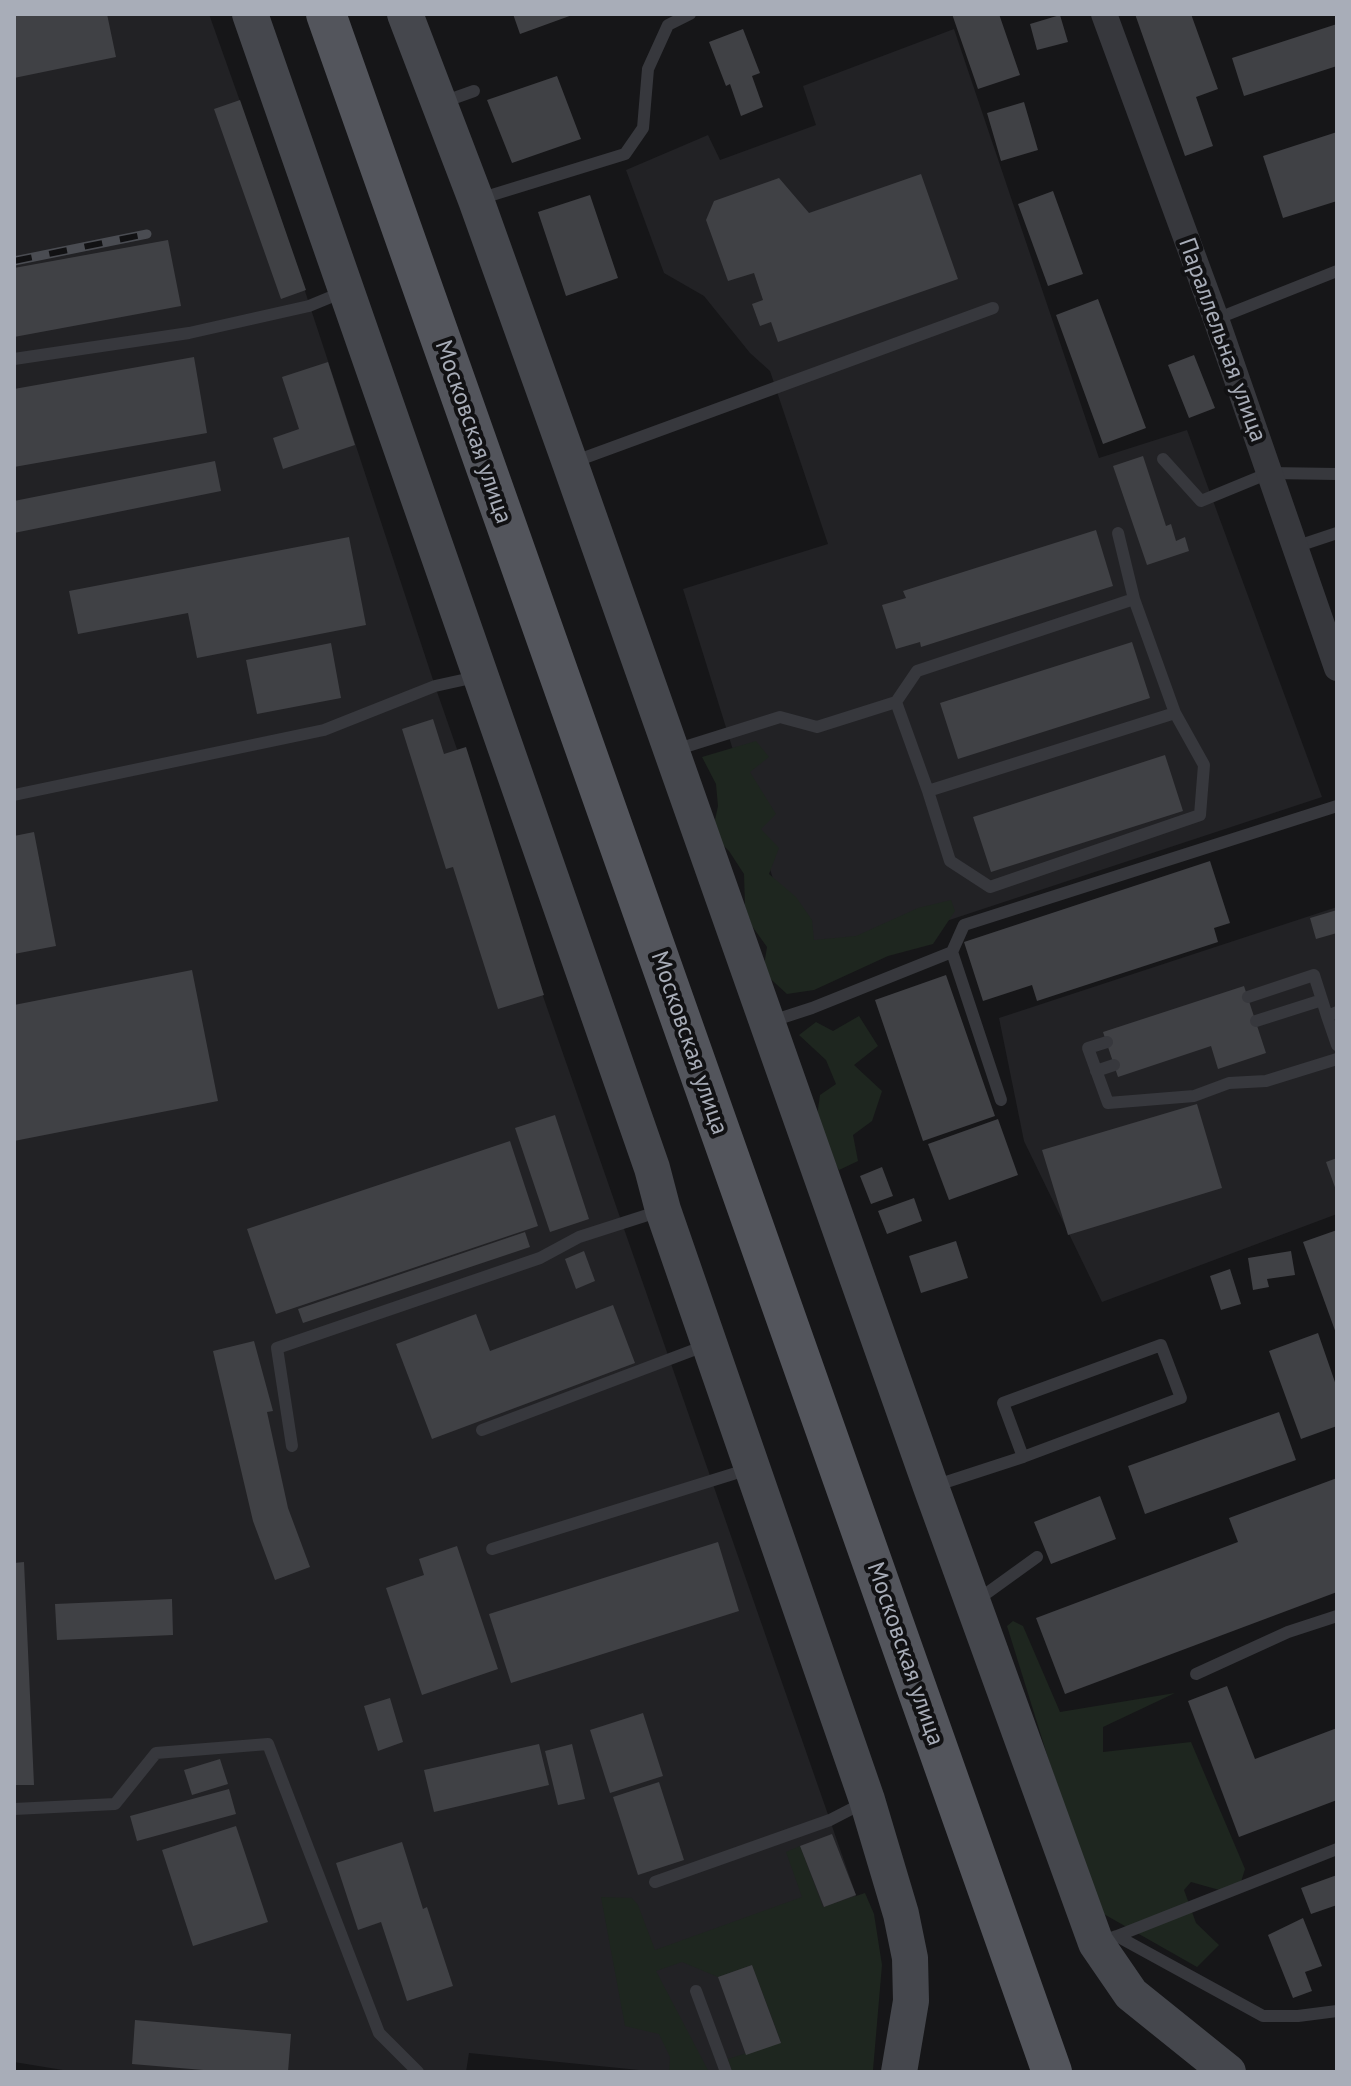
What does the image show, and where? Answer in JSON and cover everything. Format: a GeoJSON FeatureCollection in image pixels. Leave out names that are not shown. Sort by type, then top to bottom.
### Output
{"type":"FeatureCollection","features":[{"type":"Feature","properties":{"kind":"main road"},"geometry":{"type":"LineString","coordinates":[[250,14],[652,1168],[663,1210],[867,1800],[901,1914],[910,1958],[911,2001],[899,2072]]}},
{"type":"Feature","properties":{"kind":"main road","name":"Московская улица"},"geometry":{"type":"LineString","coordinates":[[326,14],[1052,2072]]}},
{"type":"Feature","properties":{"kind":"main road"},"geometry":{"type":"LineString","coordinates":[[405,14],[476,200],[570,463],[931,1487],[1107,1940],[1131,1994],[1223,2069]]}},
{"type":"Feature","properties":{"kind":"street","name":"Параллельная улица"},"geometry":{"type":"LineString","coordinates":[[1104,14],[1216,319],[1337,668]]}},
{"type":"Feature","properties":{"kind":"lane"},"geometry":{"type":"LineString","coordinates":[[476,200],[625,154],[643,128],[648,69],[668,25],[690,14]]}},
{"type":"Feature","properties":{"kind":"lane"},"geometry":{"type":"LineString","coordinates":[[439,103],[474,91]]}},
{"type":"Feature","properties":{"kind":"lane"},"geometry":{"type":"LineString","coordinates":[[1216,319],[1337,271]]}},
{"type":"Feature","properties":{"kind":"lane"},"geometry":{"type":"LineString","coordinates":[[14,359],[189,333],[309,306],[346,291]]}},
{"type":"Feature","properties":{"kind":"lane"},"geometry":{"type":"LineString","coordinates":[[570,463],[993,308]]}},
{"type":"Feature","properties":{"kind":"lane"},"geometry":{"type":"LineString","coordinates":[[1163,459],[1201,501],[1269,473],[1337,474]]}},
{"type":"Feature","properties":{"kind":"lane"},"geometry":{"type":"LineString","coordinates":[[896,702],[950,861],[990,887],[1200,815],[1204,765],[1175,713],[1134,599],[1118,533]]}},
{"type":"Feature","properties":{"kind":"lane"},"geometry":{"type":"LineString","coordinates":[[1295,547],[1337,533]]}},
{"type":"Feature","properties":{"kind":"lane"},"geometry":{"type":"LineString","coordinates":[[672,751],[780,717],[817,727],[896,702],[917,671],[1134,599]]}},
{"type":"Feature","properties":{"kind":"lane"},"geometry":{"type":"LineString","coordinates":[[14,795],[324,730],[435,686],[479,677]]}},
{"type":"Feature","properties":{"kind":"lane"},"geometry":{"type":"LineString","coordinates":[[928,791],[1175,713]]}},
{"type":"Feature","properties":{"kind":"lane"},"geometry":{"type":"LineString","coordinates":[[1001,1100],[952,952],[964,925],[1337,806]]}},
{"type":"Feature","properties":{"kind":"lane"},"geometry":{"type":"LineString","coordinates":[[769,1022],[952,952]]}},
{"type":"Feature","properties":{"kind":"lane"},"geometry":{"type":"LineString","coordinates":[[1248,997],[1314,975],[1322,1000],[1332,1014],[1337,1045]]}},
{"type":"Feature","properties":{"kind":"lane"},"geometry":{"type":"LineString","coordinates":[[1256,1021],[1322,1000]]}},
{"type":"Feature","properties":{"kind":"lane"},"geometry":{"type":"LineString","coordinates":[[1107,1042],[1088,1048],[1108,1103],[1194,1096],[1229,1083],[1266,1081],[1337,1059]]}},
{"type":"Feature","properties":{"kind":"lane"},"geometry":{"type":"LineString","coordinates":[[1096,1071],[1114,1065]]}},
{"type":"Feature","properties":{"kind":"lane"},"geometry":{"type":"LineString","coordinates":[[292,1446],[277,1348],[540,1258],[579,1237],[663,1210]]}},
{"type":"Feature","properties":{"kind":"lane"},"geometry":{"type":"LineString","coordinates":[[482,1430],[710,1344]]}},
{"type":"Feature","properties":{"kind":"lane"},"geometry":{"type":"LineString","coordinates":[[931,1487],[1023,1457],[1181,1398],[1161,1345],[1003,1403],[1023,1457]]}},
{"type":"Feature","properties":{"kind":"lane"},"geometry":{"type":"LineString","coordinates":[[492,1549],[753,1468]]}},
{"type":"Feature","properties":{"kind":"lane"},"geometry":{"type":"LineString","coordinates":[[974,1603],[1037,1557]]}},
{"type":"Feature","properties":{"kind":"lane"},"geometry":{"type":"LineString","coordinates":[[1196,1674],[1288,1632],[1337,1616]]}},
{"type":"Feature","properties":{"kind":"lane"},"geometry":{"type":"LineString","coordinates":[[14,1809],[115,1804],[156,1753],[268,1744],[379,2033],[418,2072]]}},
{"type":"Feature","properties":{"kind":"lane"},"geometry":{"type":"LineString","coordinates":[[655,1882],[830,1820],[867,1800]]}},
{"type":"Feature","properties":{"kind":"lane"},"geometry":{"type":"LineString","coordinates":[[1107,1940],[1337,1849]]}},
{"type":"Feature","properties":{"kind":"lane"},"geometry":{"type":"LineString","coordinates":[[1107,1940],[1263,2016],[1337,2011]]}},
{"type":"Feature","properties":{"kind":"lane"},"geometry":{"type":"LineString","coordinates":[[696,1991],[726,2072]]}},
{"type":"Feature","properties":{"kind":"shaded area"},"geometry":{"type":"Polygon","coordinates":[[[14,14],[209,14],[275,200],[435,686],[856,1895],[833,2072],[659,2072],[469,2053],[466,2072],[75,2072],[14,2062],[14,14]]]}},
{"type":"Feature","properties":{"kind":"shaded area"},"geometry":{"type":"Polygon","coordinates":[[[954,29],[1099,458],[1187,430],[1322,797],[801,969],[683,589],[828,544],[770,371],[750,353],[704,296],[664,273],[626,170],[708,135],[720,160],[816,125],[803,86],[954,29]]]}},
{"type":"Feature","properties":{"kind":"shaded area"},"geometry":{"type":"Polygon","coordinates":[[[756,741],[769,757],[750,772],[776,814],[761,829],[779,848],[769,874],[796,897],[812,920],[814,940],[856,936],[918,908],[951,900],[955,911],[933,944],[888,956],[814,990],[787,994],[763,972],[767,947],[752,926],[745,906],[744,874],[729,851],[712,834],[718,806],[716,784],[702,757],[756,741]]]}},
{"type":"Feature","properties":{"kind":"shaded area"},"geometry":{"type":"Polygon","coordinates":[[[1337,907],[1337,1214],[1102,1302],[1024,1141],[999,1018],[1337,907]]]}},
{"type":"Feature","properties":{"kind":"shaded area"},"geometry":{"type":"Polygon","coordinates":[[[859,1016],[878,1046],[854,1065],[882,1091],[872,1121],[853,1135],[858,1161],[839,1170],[815,1130],[820,1095],[836,1084],[826,1060],[799,1035],[816,1022],[833,1031],[859,1016]]]}},
{"type":"Feature","properties":{"kind":"shaded area"},"geometry":{"type":"Polygon","coordinates":[[[1013,1621],[1023,1626],[1060,1712],[1175,1693],[1103,1727],[1103,1752],[1191,1742],[1245,1869],[1237,1895],[1191,1882],[1184,1890],[1196,1923],[1219,1945],[1197,1967],[1102,1913],[1049,1761],[1007,1626],[1013,1621]]]}},
{"type":"Feature","properties":{"kind":"shaded area"},"geometry":{"type":"Polygon","coordinates":[[[800,1846],[823,1907],[865,1893],[874,1914],[882,1965],[873,2070],[732,2072],[728,2059],[781,2042],[752,1965],[718,1977],[682,1962],[656,1971],[709,2072],[669,2072],[670,2057],[659,2034],[625,2026],[601,1897],[632,1898],[638,1905],[655,1950],[802,1897],[786,1852],[800,1846]]]}},
{"type":"Feature","properties":{"kind":"building"},"geometry":{"type":"Polygon","coordinates":[[[14,14],[107,14],[116,57],[14,78],[14,14]]]}},
{"type":"Feature","properties":{"kind":"building"},"geometry":{"type":"Polygon","coordinates":[[[513,14],[575,14],[520,34],[513,14]]]}},
{"type":"Feature","properties":{"kind":"building"},"geometry":{"type":"Polygon","coordinates":[[[952,14],[999,14],[1020,75],[978,89],[952,14]]]}},
{"type":"Feature","properties":{"kind":"building"},"geometry":{"type":"Polygon","coordinates":[[[1135,14],[1191,14],[1218,89],[1196,97],[1213,146],[1185,156],[1135,14]]]}},
{"type":"Feature","properties":{"kind":"building"},"geometry":{"type":"Polygon","coordinates":[[[1060,15],[1068,42],[1037,50],[1030,24],[1060,15]]]}},
{"type":"Feature","properties":{"kind":"building"},"geometry":{"type":"Polygon","coordinates":[[[1337,24],[1337,66],[1244,96],[1232,58],[1337,24]]]}},
{"type":"Feature","properties":{"kind":"building"},"geometry":{"type":"Polygon","coordinates":[[[743,29],[760,73],[752,76],[763,107],[741,116],[730,84],[726,86],[709,42],[743,29]]]}},
{"type":"Feature","properties":{"kind":"building"},"geometry":{"type":"Polygon","coordinates":[[[557,76],[581,139],[512,163],[487,100],[557,76]]]}},
{"type":"Feature","properties":{"kind":"building"},"geometry":{"type":"Polygon","coordinates":[[[240,100],[306,290],[281,299],[214,109],[240,100]]]}},
{"type":"Feature","properties":{"kind":"building"},"geometry":{"type":"Polygon","coordinates":[[[1024,102],[1038,150],[1001,161],[987,113],[1024,102]]]}},
{"type":"Feature","properties":{"kind":"building"},"geometry":{"type":"Polygon","coordinates":[[[1337,132],[1337,201],[1283,218],[1263,156],[1337,132]]]}},
{"type":"Feature","properties":{"kind":"building"},"geometry":{"type":"Polygon","coordinates":[[[921,174],[958,279],[778,342],[771,322],[760,326],[752,304],[763,300],[754,273],[728,281],[706,220],[714,201],[779,178],[809,213],[921,174]]]}},
{"type":"Feature","properties":{"kind":"building"},"geometry":{"type":"Polygon","coordinates":[[[1053,191],[1083,274],[1048,286],[1018,204],[1053,191]]]}},
{"type":"Feature","properties":{"kind":"building"},"geometry":{"type":"Polygon","coordinates":[[[590,195],[618,278],[566,296],[538,212],[590,195]]]}},
{"type":"Feature","properties":{"kind":"building"},"geometry":{"type":"Polygon","coordinates":[[[168,240],[181,306],[14,337],[14,268],[168,240]]]}},
{"type":"Feature","properties":{"kind":"building"},"geometry":{"type":"Polygon","coordinates":[[[1098,299],[1146,428],[1103,444],[1056,315],[1098,299]]]}},
{"type":"Feature","properties":{"kind":"building"},"geometry":{"type":"Polygon","coordinates":[[[1194,355],[1215,408],[1189,418],[1168,365],[1194,355]]]}},
{"type":"Feature","properties":{"kind":"building"},"geometry":{"type":"Polygon","coordinates":[[[194,357],[207,433],[14,467],[14,389],[194,357]]]}},
{"type":"Feature","properties":{"kind":"building"},"geometry":{"type":"Polygon","coordinates":[[[328,362],[355,445],[283,469],[273,438],[299,429],[282,377],[328,362]]]}},
{"type":"Feature","properties":{"kind":"building"},"geometry":{"type":"Polygon","coordinates":[[[1143,456],[1166,526],[1171,524],[1176,541],[1185,537],[1189,551],[1147,565],[1113,466],[1143,456]]]}},
{"type":"Feature","properties":{"kind":"building"},"geometry":{"type":"Polygon","coordinates":[[[215,461],[221,491],[14,533],[14,501],[215,461]]]}},
{"type":"Feature","properties":{"kind":"building"},"geometry":{"type":"Polygon","coordinates":[[[1096,530],[1113,586],[921,647],[920,642],[896,649],[882,605],[906,598],[903,591],[1096,530]]]}},
{"type":"Feature","properties":{"kind":"building"},"geometry":{"type":"Polygon","coordinates":[[[349,537],[366,625],[197,658],[188,613],[78,634],[69,591],[349,537]]]}},
{"type":"Feature","properties":{"kind":"building"},"geometry":{"type":"Polygon","coordinates":[[[1132,642],[1150,698],[958,759],[940,703],[1132,642]]]}},
{"type":"Feature","properties":{"kind":"building"},"geometry":{"type":"Polygon","coordinates":[[[331,643],[341,698],[257,714],[246,660],[331,643]]]}},
{"type":"Feature","properties":{"kind":"building"},"geometry":{"type":"Polygon","coordinates":[[[433,719],[444,754],[466,747],[544,995],[498,1009],[453,867],[446,869],[402,729],[433,719]]]}},
{"type":"Feature","properties":{"kind":"building"},"geometry":{"type":"Polygon","coordinates":[[[1165,755],[1183,811],[991,872],[973,817],[1165,755]]]}},
{"type":"Feature","properties":{"kind":"building"},"geometry":{"type":"Polygon","coordinates":[[[34,832],[56,946],[14,954],[14,836],[34,832]]]}},
{"type":"Feature","properties":{"kind":"building"},"geometry":{"type":"Polygon","coordinates":[[[1210,861],[1230,923],[1214,928],[1218,942],[1037,1001],[1032,985],[983,1001],[964,942],[1210,861]]]}},
{"type":"Feature","properties":{"kind":"building"},"geometry":{"type":"Polygon","coordinates":[[[1337,910],[1337,933],[1316,939],[1310,918],[1337,910]]]}},
{"type":"Feature","properties":{"kind":"building"},"geometry":{"type":"Polygon","coordinates":[[[192,970],[218,1101],[14,1141],[14,1005],[192,970]]]}},
{"type":"Feature","properties":{"kind":"building"},"geometry":{"type":"Polygon","coordinates":[[[946,975],[995,1116],[923,1141],[875,1000],[946,975]]]}},
{"type":"Feature","properties":{"kind":"building"},"geometry":{"type":"Polygon","coordinates":[[[1244,986],[1266,1053],[1218,1069],[1211,1046],[1118,1077],[1103,1032],[1244,986]]]}},
{"type":"Feature","properties":{"kind":"building"},"geometry":{"type":"Polygon","coordinates":[[[1197,1104],[1222,1188],[1068,1235],[1042,1150],[1197,1104]]]}},
{"type":"Feature","properties":{"kind":"building"},"geometry":{"type":"Polygon","coordinates":[[[555,1115],[589,1219],[550,1232],[515,1128],[555,1115]]]}},
{"type":"Feature","properties":{"kind":"building"},"geometry":{"type":"Polygon","coordinates":[[[998,1119],[1018,1175],[949,1200],[928,1144],[998,1119]]]}},
{"type":"Feature","properties":{"kind":"building"},"geometry":{"type":"Polygon","coordinates":[[[510,1141],[538,1226],[276,1314],[247,1229],[510,1141]]]}},
{"type":"Feature","properties":{"kind":"building"},"geometry":{"type":"Polygon","coordinates":[[[1337,1158],[1337,1193],[1326,1162],[1337,1158]]]}},
{"type":"Feature","properties":{"kind":"building"},"geometry":{"type":"Polygon","coordinates":[[[882,1167],[893,1196],[871,1204],[860,1176],[882,1167]]]}},
{"type":"Feature","properties":{"kind":"building"},"geometry":{"type":"Polygon","coordinates":[[[914,1198],[922,1221],[887,1234],[878,1211],[914,1198]]]}},
{"type":"Feature","properties":{"kind":"building"},"geometry":{"type":"Polygon","coordinates":[[[1337,1230],[1337,1336],[1303,1242],[1337,1230]]]}},
{"type":"Feature","properties":{"kind":"building"},"geometry":{"type":"Polygon","coordinates":[[[525,1232],[530,1247],[303,1323],[298,1309],[525,1232]]]}},
{"type":"Feature","properties":{"kind":"building"},"geometry":{"type":"Polygon","coordinates":[[[956,1241],[968,1278],[921,1293],[909,1256],[956,1241]]]}},
{"type":"Feature","properties":{"kind":"building"},"geometry":{"type":"Polygon","coordinates":[[[584,1251],[595,1281],[576,1289],[565,1259],[584,1251]]]}},
{"type":"Feature","properties":{"kind":"building"},"geometry":{"type":"Polygon","coordinates":[[[1291,1251],[1295,1275],[1267,1279],[1269,1287],[1253,1290],[1248,1258],[1291,1251]]]}},
{"type":"Feature","properties":{"kind":"building"},"geometry":{"type":"Polygon","coordinates":[[[1230,1269],[1241,1304],[1221,1310],[1210,1276],[1230,1269]]]}},
{"type":"Feature","properties":{"kind":"building"},"geometry":{"type":"Polygon","coordinates":[[[613,1305],[635,1363],[432,1439],[396,1344],[476,1314],[490,1351],[613,1305]]]}},
{"type":"Feature","properties":{"kind":"building"},"geometry":{"type":"Polygon","coordinates":[[[1318,1333],[1337,1388],[1337,1426],[1301,1439],[1269,1351],[1318,1333]]]}},
{"type":"Feature","properties":{"kind":"building"},"geometry":{"type":"Polygon","coordinates":[[[254,1341],[273,1411],[267,1412],[288,1508],[310,1567],[275,1580],[253,1521],[213,1351],[254,1341]]]}},
{"type":"Feature","properties":{"kind":"building"},"geometry":{"type":"Polygon","coordinates":[[[1279,1412],[1296,1460],[1145,1514],[1128,1466],[1279,1412]]]}},
{"type":"Feature","properties":{"kind":"building"},"geometry":{"type":"Polygon","coordinates":[[[1337,1478],[1337,1592],[1065,1694],[1036,1618],[1238,1542],[1229,1518],[1337,1478]]]}},
{"type":"Feature","properties":{"kind":"building"},"geometry":{"type":"Polygon","coordinates":[[[1100,1496],[1116,1539],[1051,1564],[1034,1522],[1100,1496]]]}},
{"type":"Feature","properties":{"kind":"building"},"geometry":{"type":"Polygon","coordinates":[[[718,1542],[739,1611],[511,1683],[489,1614],[718,1542]]]}},
{"type":"Feature","properties":{"kind":"building"},"geometry":{"type":"Polygon","coordinates":[[[457,1546],[498,1669],[422,1695],[386,1588],[424,1575],[419,1559],[457,1546]]]}},
{"type":"Feature","properties":{"kind":"building"},"geometry":{"type":"Polygon","coordinates":[[[24,1562],[34,1785],[14,1785],[14,1563],[24,1562]]]}},
{"type":"Feature","properties":{"kind":"building"},"geometry":{"type":"Polygon","coordinates":[[[172,1599],[173,1635],[57,1640],[55,1604],[172,1599]]]}},
{"type":"Feature","properties":{"kind":"building"},"geometry":{"type":"Polygon","coordinates":[[[1227,1686],[1255,1759],[1337,1728],[1337,1800],[1239,1837],[1188,1701],[1227,1686]]]}},
{"type":"Feature","properties":{"kind":"building"},"geometry":{"type":"Polygon","coordinates":[[[390,1698],[403,1742],[378,1751],[364,1706],[390,1698]]]}},
{"type":"Feature","properties":{"kind":"building"},"geometry":{"type":"Polygon","coordinates":[[[643,1713],[663,1776],[610,1793],[590,1730],[643,1713]]]}},
{"type":"Feature","properties":{"kind":"building"},"geometry":{"type":"Polygon","coordinates":[[[539,1744],[549,1785],[434,1812],[424,1770],[539,1744]]]}},
{"type":"Feature","properties":{"kind":"building"},"geometry":{"type":"Polygon","coordinates":[[[572,1744],[585,1799],[558,1805],[545,1751],[572,1744]]]}},
{"type":"Feature","properties":{"kind":"building"},"geometry":{"type":"Polygon","coordinates":[[[220,1759],[228,1784],[192,1795],[184,1770],[220,1759]]]}},
{"type":"Feature","properties":{"kind":"building"},"geometry":{"type":"Polygon","coordinates":[[[659,1782],[684,1860],[638,1875],[613,1797],[659,1782]]]}},
{"type":"Feature","properties":{"kind":"building"},"geometry":{"type":"Polygon","coordinates":[[[229,1789],[236,1814],[137,1841],[130,1816],[229,1789]]]}},
{"type":"Feature","properties":{"kind":"building"},"geometry":{"type":"Polygon","coordinates":[[[236,1826],[268,1922],[193,1946],[162,1850],[236,1826]]]}},
{"type":"Feature","properties":{"kind":"building"},"geometry":{"type":"Polygon","coordinates":[[[832,1834],[856,1895],[824,1907],[800,1846],[832,1834]]]}},
{"type":"Feature","properties":{"kind":"building"},"geometry":{"type":"Polygon","coordinates":[[[402,1842],[423,1909],[427,1907],[453,1986],[407,2001],[381,1922],[358,1930],[336,1863],[402,1842]]]}},
{"type":"Feature","properties":{"kind":"building"},"geometry":{"type":"Polygon","coordinates":[[[1337,1875],[1337,1905],[1311,1914],[1301,1888],[1337,1875]]]}},
{"type":"Feature","properties":{"kind":"building"},"geometry":{"type":"Polygon","coordinates":[[[1303,1918],[1322,1966],[1305,1972],[1312,1991],[1293,1998],[1268,1935],[1303,1918]]]}},
{"type":"Feature","properties":{"kind":"building"},"geometry":{"type":"Polygon","coordinates":[[[752,1965],[781,2043],[746,2055],[718,1977],[752,1965]]]}},
{"type":"Feature","properties":{"kind":"building"},"geometry":{"type":"Polygon","coordinates":[[[135,2020],[291,2034],[288,2072],[227,2072],[132,2064],[135,2020]]]}},
{"type":"Feature","properties":{"kind":"railway"},"geometry":{"type":"LineString","coordinates":[[14,261],[147,234]]}}]}
